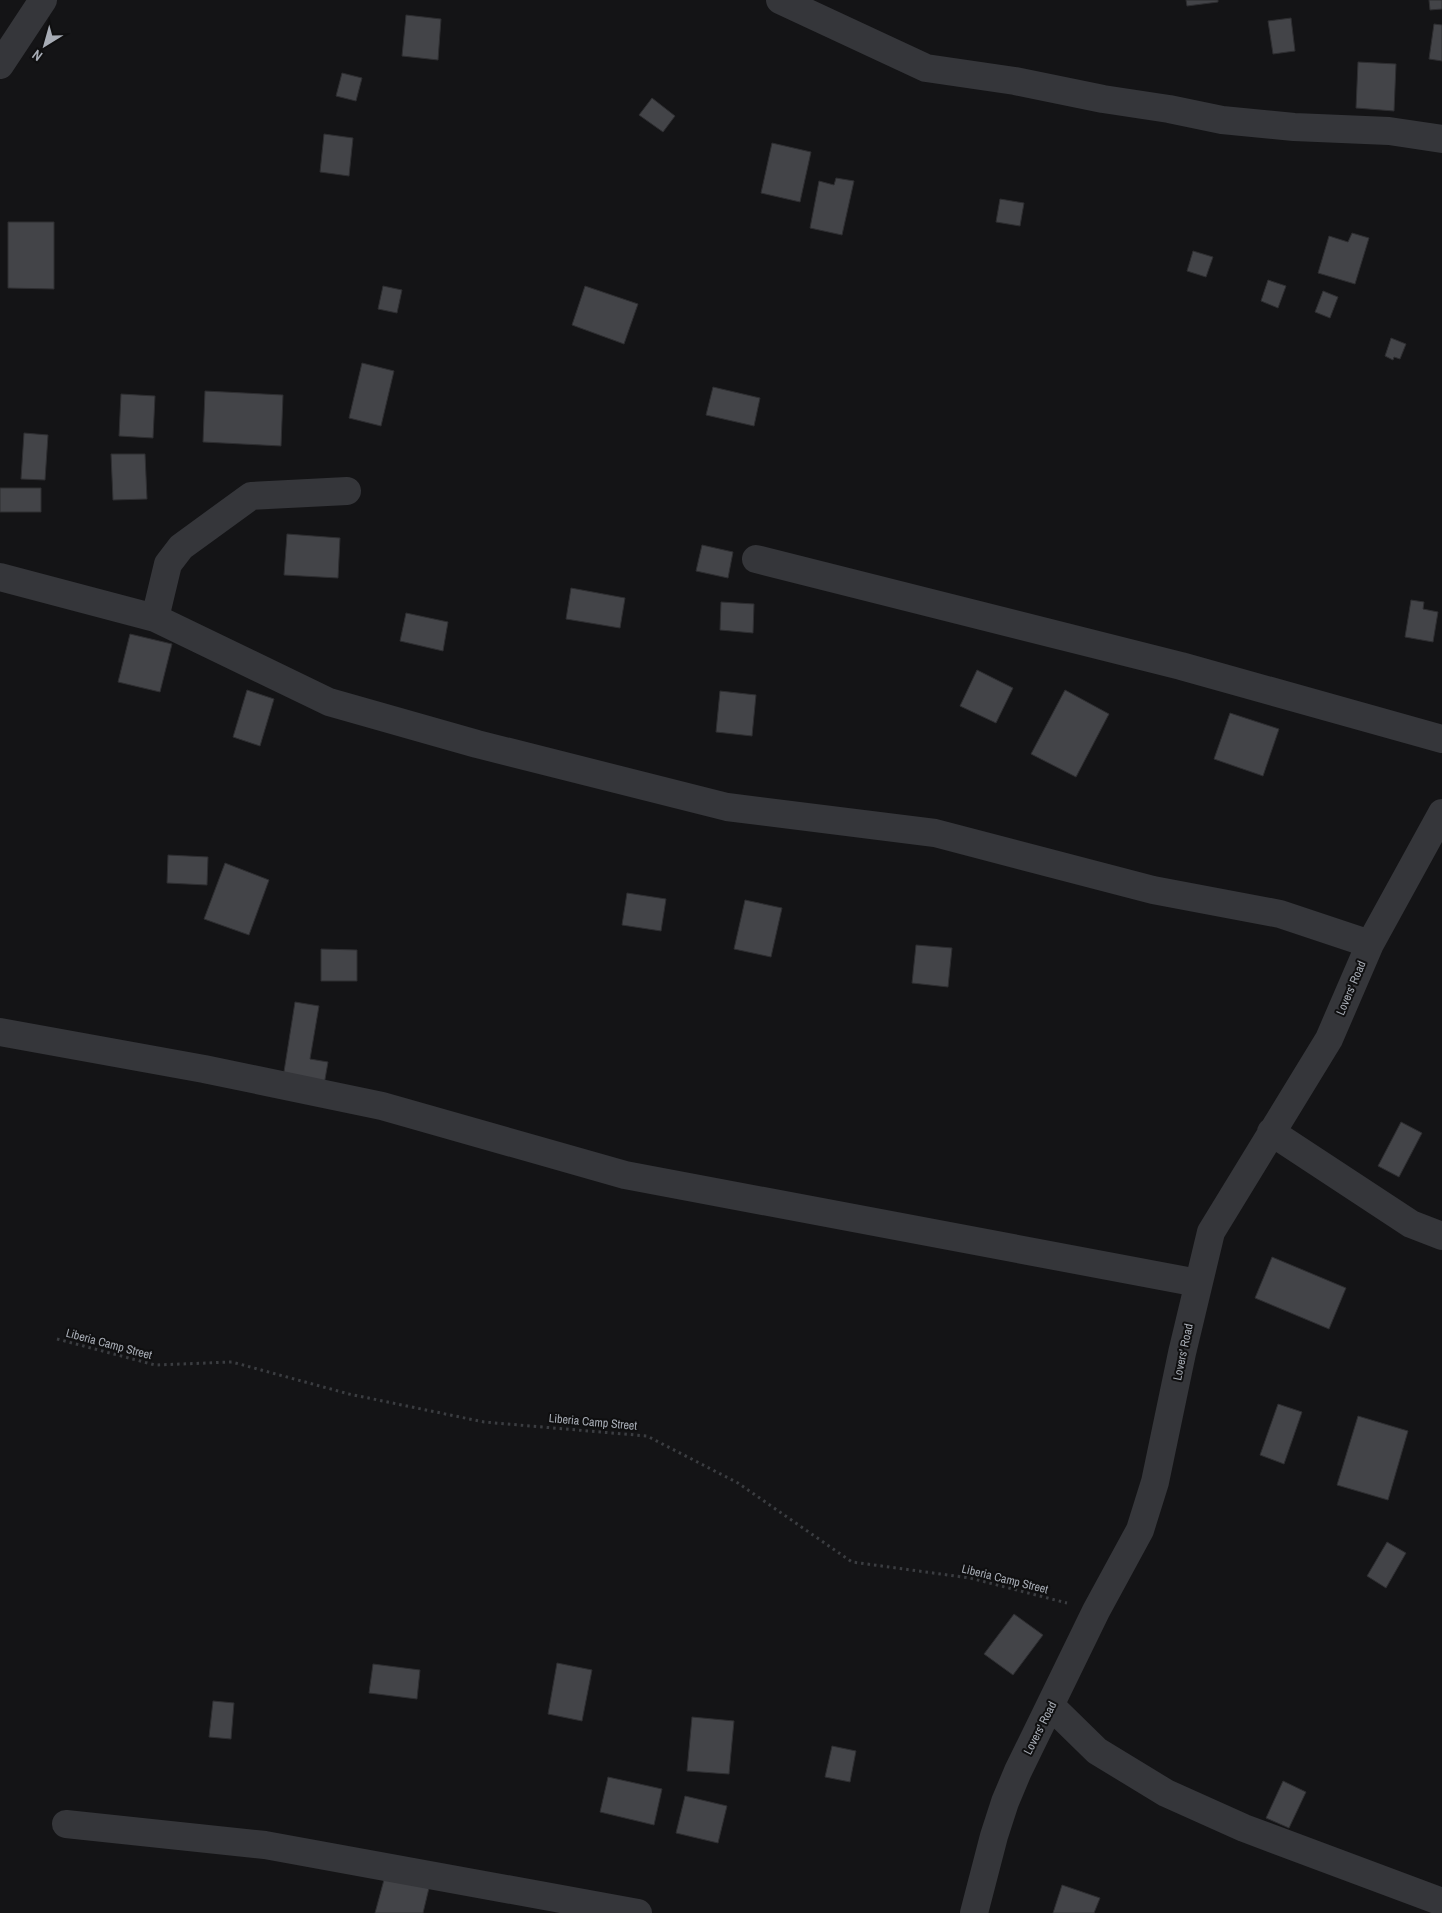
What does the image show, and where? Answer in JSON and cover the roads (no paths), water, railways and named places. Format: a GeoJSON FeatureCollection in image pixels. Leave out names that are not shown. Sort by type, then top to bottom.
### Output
{"type":"FeatureCollection","features":[{"type":"Feature","properties":{"kind":"street"},"geometry":{"type":"LineString","coordinates":[[0,65],[43,0]]}},
{"type":"Feature","properties":{"kind":"street"},"geometry":{"type":"LineString","coordinates":[[780,0],[926,68],[1015,81],[1222,120],[1294,127],[1389,131],[1442,139]]}},
{"type":"Feature","properties":{"kind":"street"},"geometry":{"type":"LineString","coordinates":[[155,618],[168,564],[182,547],[252,496],[347,491]]}},
{"type":"Feature","properties":{"kind":"street"},"geometry":{"type":"LineString","coordinates":[[756,559],[1181,666],[1442,739]]}},
{"type":"Feature","properties":{"kind":"street"},"geometry":{"type":"LineString","coordinates":[[0,577],[155,618],[329,702],[477,744],[727,807],[935,833],[1154,890],[1280,914],[1370,944]]}},
{"type":"Feature","properties":{"kind":"street","name":"Lovers' Road"},"geometry":{"type":"LineString","coordinates":[[974,1913],[994,1836],[1018,1771],[1096,1611],[1140,1530],[1154,1482],[1211,1232],[1329,1039],[1370,944],[1442,813]]}},
{"type":"Feature","properties":{"kind":"street"},"geometry":{"type":"LineString","coordinates":[[0,1032],[204,1069],[382,1106],[625,1175],[1198,1283]]}},
{"type":"Feature","properties":{"kind":"street"},"geometry":{"type":"LineString","coordinates":[[1271,1132],[1411,1224],[1442,1236]]}},
{"type":"Feature","properties":{"kind":"street"},"geometry":{"type":"LineString","coordinates":[[1051,1706],[1097,1751],[1166,1793],[1244,1828],[1442,1902]]}},
{"type":"Feature","properties":{"kind":"street"},"geometry":{"type":"LineString","coordinates":[[66,1824],[265,1845],[638,1913]]}}]}
